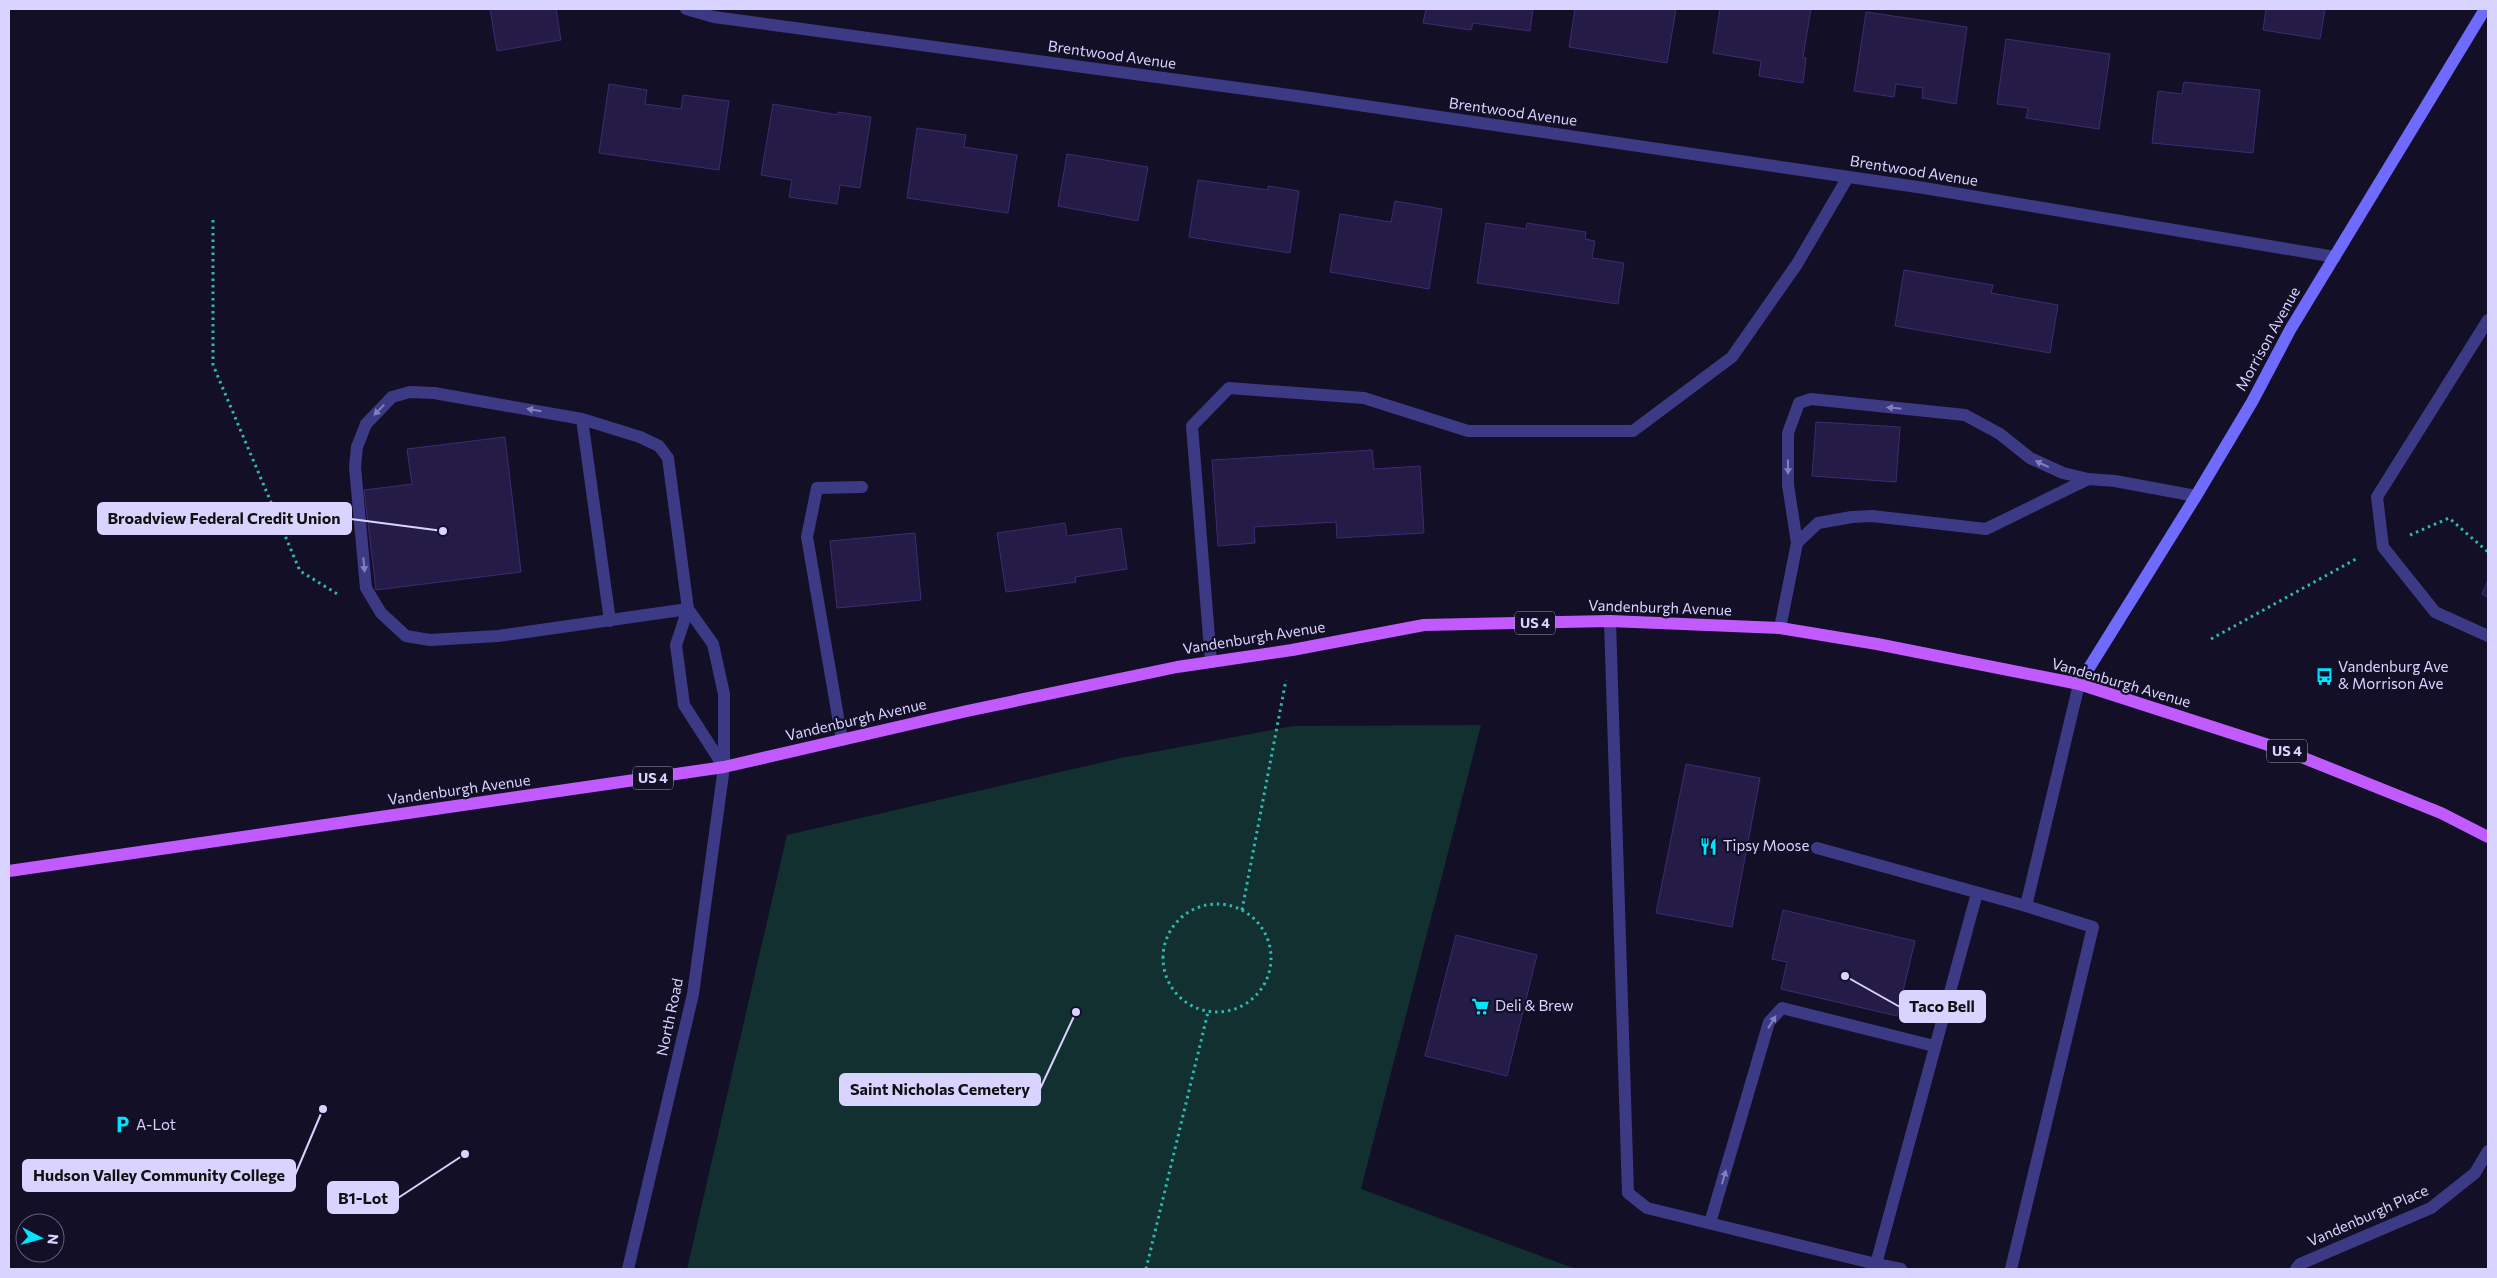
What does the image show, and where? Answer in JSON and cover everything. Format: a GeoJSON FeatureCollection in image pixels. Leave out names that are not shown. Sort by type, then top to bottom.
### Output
{"type":"FeatureCollection","features":[{"type":"Feature","properties":{"kind":"main road","name":"Vandenburgh Avenue"},"geometry":{"type":"LineString","coordinates":[[9,871],[724,767],[966,711],[1177,667],[1292,650],[1424,625],[1610,621],[1780,628],[1877,644],[2078,684],[2284,750],[2441,813],[2488,837]]}},
{"type":"Feature","properties":{"kind":"street","name":"Brentwood Avenue"},"geometry":{"type":"LineString","coordinates":[[686,9],[714,18],[1304,97],[1848,177],[2335,257]]}},
{"type":"Feature","properties":{"kind":"street","name":"Morrison Avenue"},"geometry":{"type":"LineString","coordinates":[[2078,684],[2196,496],[2252,402],[2290,330],[2485,9]]}},
{"type":"Feature","properties":{"kind":"street"},"geometry":{"type":"LineString","coordinates":[[1211,662],[1192,426],[1229,388],[1364,398],[1468,432],[1633,431],[1732,358],[1797,264],[1848,177]]}},
{"type":"Feature","properties":{"kind":"street"},"geometry":{"type":"LineString","coordinates":[[2488,320],[2377,497],[2383,547],[2394,562],[2435,612],[2488,636]]}},
{"type":"Feature","properties":{"kind":"street"},"geometry":{"type":"LineString","coordinates":[[688,609],[461,640],[430,640],[406,636],[381,613],[366,588],[355,467],[357,447],[366,424],[392,397],[410,392],[434,393],[582,419],[640,437],[658,446],[668,458],[688,609],[676,646],[684,705],[724,767]]}},
{"type":"Feature","properties":{"kind":"street"},"geometry":{"type":"LineString","coordinates":[[1780,628],[1797,543],[1788,485],[1788,433],[1799,403],[1811,399],[1965,415],[2000,434],[2030,458],[2062,473],[2088,479],[2115,481],[2196,496]]}},
{"type":"Feature","properties":{"kind":"street"},"geometry":{"type":"LineString","coordinates":[[582,419],[610,621]]}},
{"type":"Feature","properties":{"kind":"street"},"geometry":{"type":"LineString","coordinates":[[1797,543],[1818,523],[1852,517],[1872,516],[1986,529],[2088,479]]}},
{"type":"Feature","properties":{"kind":"street"},"geometry":{"type":"LineString","coordinates":[[842,740],[807,537],[818,488],[862,487]]}},
{"type":"Feature","properties":{"kind":"street","name":"North Road"},"geometry":{"type":"LineString","coordinates":[[628,1269],[693,994],[724,767],[722,685],[713,644],[688,609]]}},
{"type":"Feature","properties":{"kind":"street"},"geometry":{"type":"LineString","coordinates":[[1610,621],[1628,1193],[1647,1208],[1901,1269]]}},
{"type":"Feature","properties":{"kind":"street"},"geometry":{"type":"LineString","coordinates":[[2026,906],[2078,684]]}},
{"type":"Feature","properties":{"kind":"street"},"geometry":{"type":"LineString","coordinates":[[1817,848],[2026,906],[2092,927],[2011,1269]]}},
{"type":"Feature","properties":{"kind":"street"},"geometry":{"type":"LineString","coordinates":[[1876,1264],[1977,893]]}},
{"type":"Feature","properties":{"kind":"street"},"geometry":{"type":"LineString","coordinates":[[1710,1223],[1769,1022],[1782,1008],[1934,1046]]}},
{"type":"Feature","properties":{"kind":"street","name":"Vandenburgh Place"},"geometry":{"type":"LineString","coordinates":[[2299,1268],[2431,1208],[2475,1173],[2488,1151]]}},
{"type":"Feature","properties":{"kind":"path"},"geometry":{"type":"LineString","coordinates":[[213,220],[212,365],[300,572],[341,596]]}},
{"type":"Feature","properties":{"kind":"path"},"geometry":{"type":"LineString","coordinates":[[2410,536],[2449,518],[2488,552]]}},
{"type":"Feature","properties":{"kind":"path"},"geometry":{"type":"LineString","coordinates":[[2211,639],[2361,557]]}},
{"type":"Feature","properties":{"kind":"path"},"geometry":{"type":"LineString","coordinates":[[1242,910],[1292,650]]}},
{"type":"Feature","properties":{"kind":"path"},"geometry":{"type":"LineString","coordinates":[[1226,904],[1242,910],[1256,920],[1266,934],[1271,950],[1270,967],[1265,983],[1255,997],[1242,1007],[1225,1012],[1208,1012],[1193,1007],[1179,997],[1168,983],[1164,967],[1163,950],[1169,933],[1178,920],[1192,910],[1209,905],[1226,904]]}},
{"type":"Feature","properties":{"kind":"path"},"geometry":{"type":"LineString","coordinates":[[1146,1269],[1208,1012]]}},
{"type":"Feature","properties":{"kind":"green space"},"geometry":{"type":"Polygon","coordinates":[[[1481,725],[1361,1189],[1576,1269],[687,1269],[787,835],[1121,758],[1293,726],[1481,725]]]}},
{"type":"Feature","properties":{"kind":"building"},"geometry":{"type":"Polygon","coordinates":[[[490,9],[556,9],[561,40],[497,51],[490,9]]]}},
{"type":"Feature","properties":{"kind":"building"},"geometry":{"type":"Polygon","coordinates":[[[1426,9],[1533,9],[1530,31],[1473,23],[1471,30],[1423,23],[1426,9]]]}},
{"type":"Feature","properties":{"kind":"building"},"geometry":{"type":"Polygon","coordinates":[[[1575,9],[1676,9],[1667,63],[1569,47],[1575,9]]]}},
{"type":"Feature","properties":{"kind":"building"},"geometry":{"type":"Polygon","coordinates":[[[1720,9],[1811,9],[1803,57],[1806,58],[1803,83],[1759,76],[1761,61],[1713,53],[1720,9]]]}},
{"type":"Feature","properties":{"kind":"building"},"geometry":{"type":"Polygon","coordinates":[[[2266,9],[2325,9],[2320,39],[2263,30],[2266,9]]]}},
{"type":"Feature","properties":{"kind":"building"},"geometry":{"type":"Polygon","coordinates":[[[1866,12],[1967,27],[1956,104],[1922,98],[1923,88],[1896,84],[1894,97],[1854,91],[1866,12]]]}},
{"type":"Feature","properties":{"kind":"building"},"geometry":{"type":"Polygon","coordinates":[[[2006,39],[2110,54],[2099,129],[2026,118],[2028,108],[1997,104],[2006,39]]]}},
{"type":"Feature","properties":{"kind":"building"},"geometry":{"type":"Polygon","coordinates":[[[2184,82],[2260,90],[2253,153],[2152,143],[2158,91],[2182,94],[2184,82]]]}},
{"type":"Feature","properties":{"kind":"building"},"geometry":{"type":"Polygon","coordinates":[[[609,84],[647,90],[645,104],[681,109],[683,95],[729,101],[719,170],[599,153],[609,84]]]}},
{"type":"Feature","properties":{"kind":"building"},"geometry":{"type":"Polygon","coordinates":[[[773,104],[838,115],[838,112],[871,117],[860,188],[840,185],[837,204],[789,197],[792,180],[761,175],[773,104]]]}},
{"type":"Feature","properties":{"kind":"building"},"geometry":{"type":"Polygon","coordinates":[[[917,128],[966,135],[964,147],[1017,155],[1008,213],[907,198],[917,128]]]}},
{"type":"Feature","properties":{"kind":"building"},"geometry":{"type":"Polygon","coordinates":[[[1067,154],[1148,167],[1138,221],[1058,206],[1067,154]]]}},
{"type":"Feature","properties":{"kind":"building"},"geometry":{"type":"Polygon","coordinates":[[[1198,180],[1268,190],[1268,186],[1299,191],[1290,253],[1189,237],[1198,180]]]}},
{"type":"Feature","properties":{"kind":"building"},"geometry":{"type":"Polygon","coordinates":[[[1395,201],[1442,209],[1429,289],[1330,272],[1340,214],[1391,222],[1395,201]]]}},
{"type":"Feature","properties":{"kind":"building"},"geometry":{"type":"Polygon","coordinates":[[[1486,223],[1526,229],[1527,223],[1586,232],[1585,239],[1595,241],[1592,258],[1624,263],[1618,304],[1477,283],[1486,223]]]}},
{"type":"Feature","properties":{"kind":"building"},"geometry":{"type":"Polygon","coordinates":[[[1904,270],[1993,285],[1991,293],[2058,305],[2050,353],[1895,326],[1904,270]]]}},
{"type":"Feature","properties":{"kind":"building"},"geometry":{"type":"Polygon","coordinates":[[[1816,422],[1900,427],[1896,482],[1812,476],[1816,422]]]}},
{"type":"Feature","properties":{"kind":"building"},"geometry":{"type":"Polygon","coordinates":[[[505,437],[521,572],[376,590],[364,490],[412,484],[407,449],[505,437]]]}},
{"type":"Feature","properties":{"kind":"building"},"geometry":{"type":"Polygon","coordinates":[[[1372,450],[1374,469],[1420,466],[1424,533],[1337,538],[1336,522],[1254,527],[1255,543],[1218,546],[1212,460],[1372,450]]]}},
{"type":"Feature","properties":{"kind":"building"},"geometry":{"type":"Polygon","coordinates":[[[1065,523],[1067,536],[1121,528],[1127,569],[1075,577],[1076,582],[1006,592],[997,533],[1065,523]]]}},
{"type":"Feature","properties":{"kind":"building"},"geometry":{"type":"Polygon","coordinates":[[[915,533],[921,600],[837,608],[830,541],[915,533]]]}},
{"type":"Feature","properties":{"kind":"building"},"geometry":{"type":"Polygon","coordinates":[[[2488,580],[2488,597],[2482,594],[2488,580]]]}},
{"type":"Feature","properties":{"kind":"building","name":"Tipsy Moose"},"geometry":{"type":"Polygon","coordinates":[[[1686,764],[1760,778],[1732,927],[1656,913],[1686,764]]]}},
{"type":"Feature","properties":{"kind":"building"},"geometry":{"type":"Polygon","coordinates":[[[1783,910],[1915,941],[1897,1016],[1781,989],[1787,962],[1772,959],[1783,910]]]}},
{"type":"Feature","properties":{"kind":"building","name":"Deli & Brew"},"geometry":{"type":"Polygon","coordinates":[[[1456,935],[1537,955],[1507,1076],[1425,1056],[1456,935]]]}},
{"type":"Feature","properties":{"kind":"place","name":"Broadview Federal Credit Union"},"geometry":{"type":"Point","coordinates":[443,531]}},
{"type":"Feature","properties":{"kind":"place","name":"Vandenburg Ave & Morrison Ave"},"geometry":{"type":"Point","coordinates":[2324,676]}},
{"type":"Feature","properties":{"kind":"place","name":"Tipsy Moose"},"geometry":{"type":"Point","coordinates":[1709,846]}},
{"type":"Feature","properties":{"kind":"place","name":"Taco Bell"},"geometry":{"type":"Point","coordinates":[1845,976]}},
{"type":"Feature","properties":{"kind":"place","name":"Deli & Brew"},"geometry":{"type":"Point","coordinates":[1481,1006]}},
{"type":"Feature","properties":{"kind":"place","name":"Saint Nicholas Cemetery"},"geometry":{"type":"Point","coordinates":[1076,1012]}},
{"type":"Feature","properties":{"kind":"place","name":"Hudson Valley Community College"},"geometry":{"type":"Point","coordinates":[323,1109]}},
{"type":"Feature","properties":{"kind":"place","name":"A-Lot"},"geometry":{"type":"Point","coordinates":[122,1125]}},
{"type":"Feature","properties":{"kind":"place","name":"B1-Lot"},"geometry":{"type":"Point","coordinates":[465,1154]}}]}
